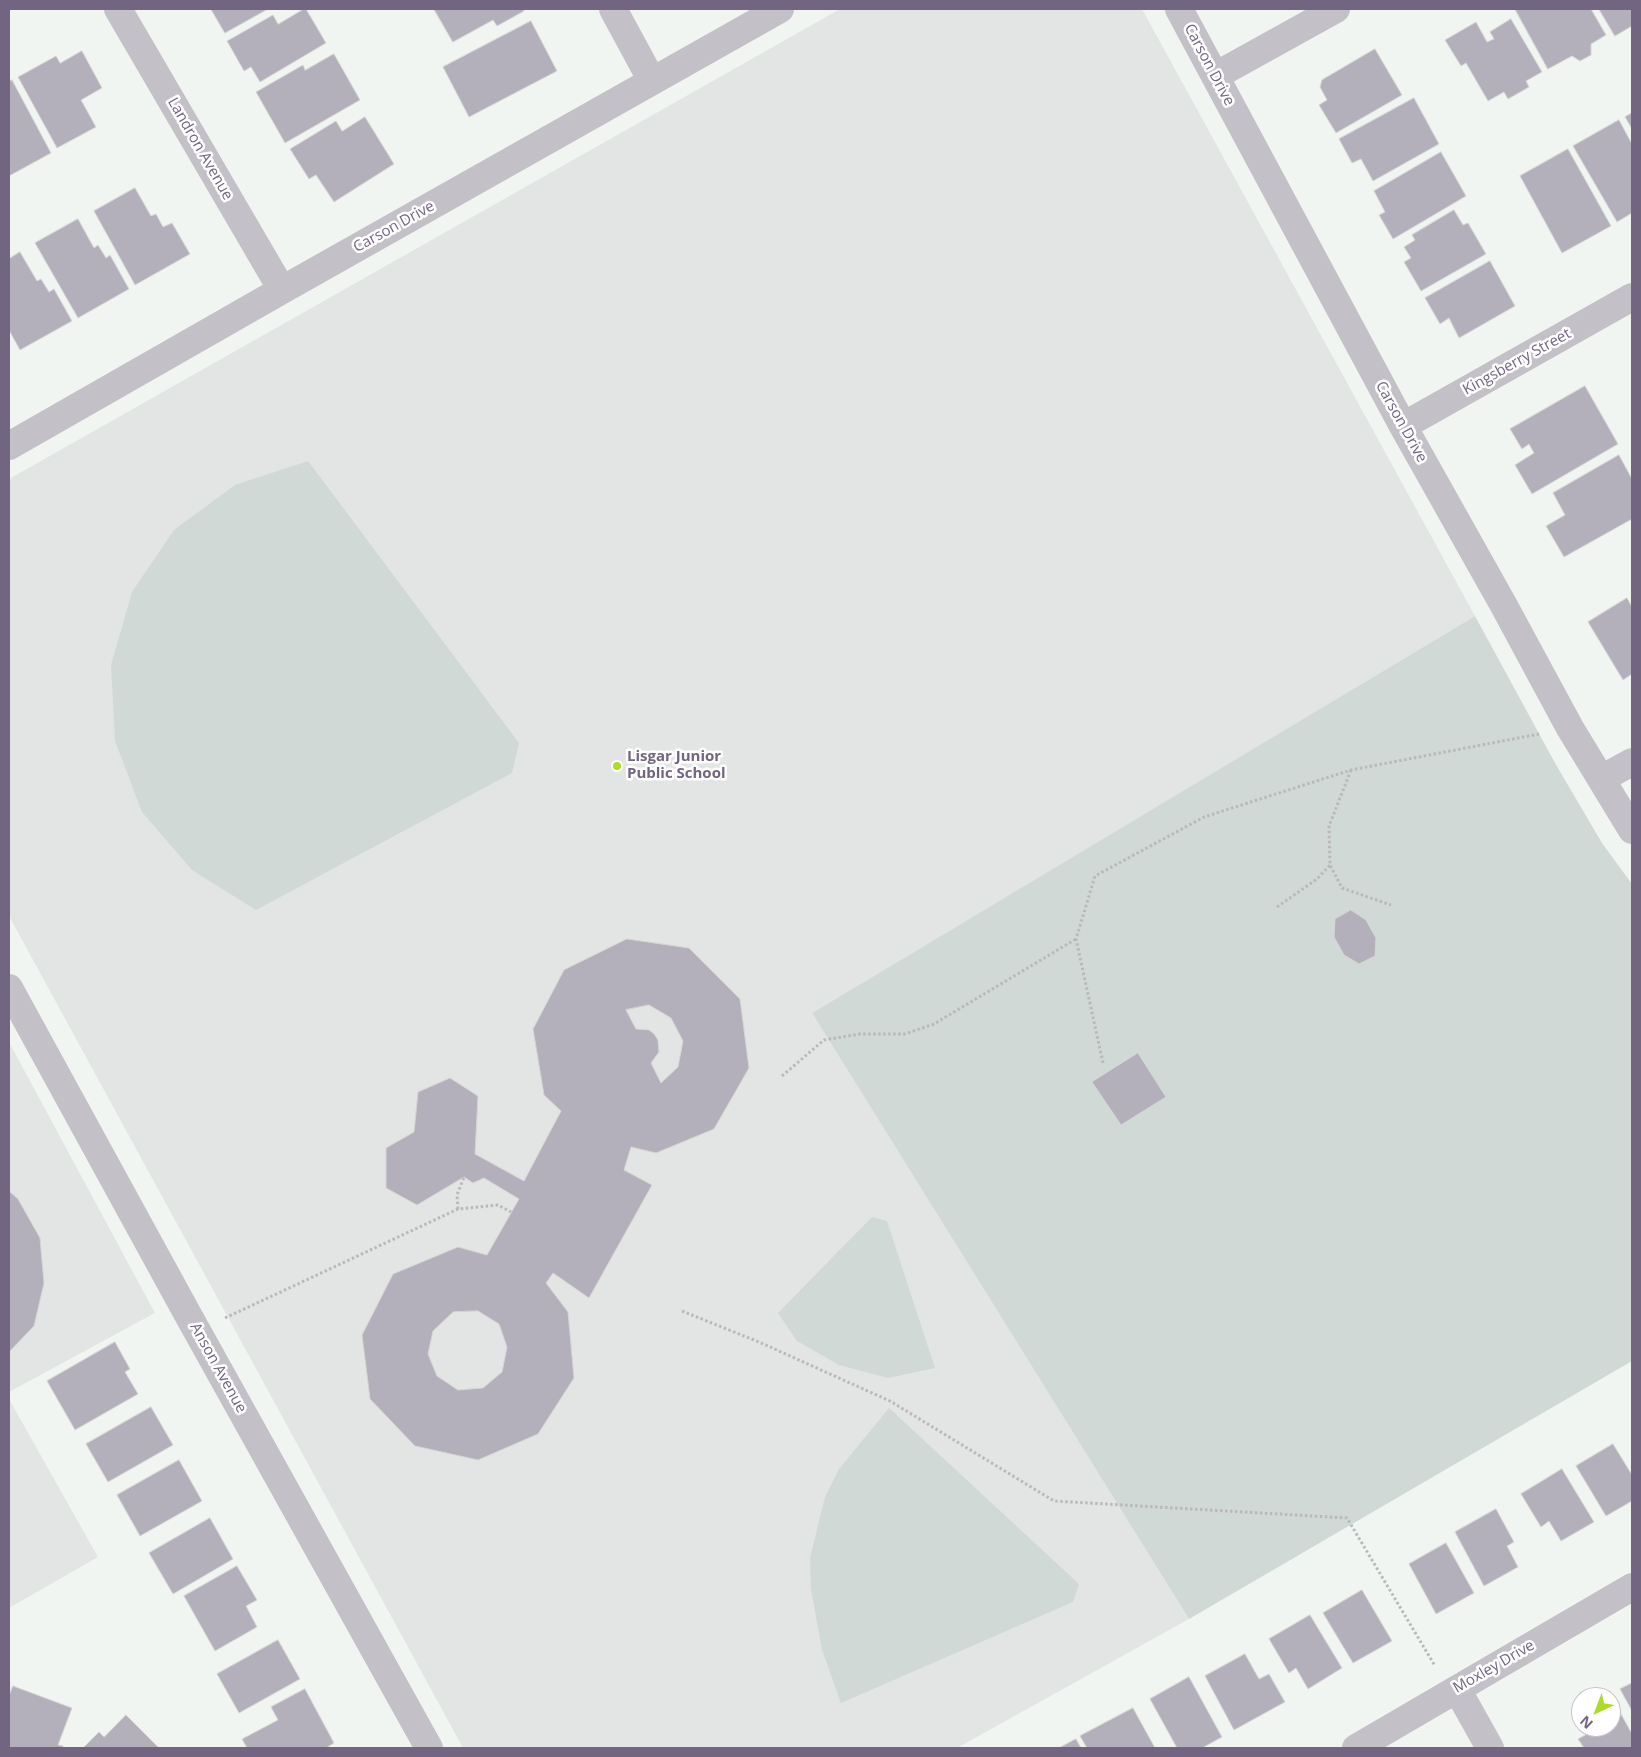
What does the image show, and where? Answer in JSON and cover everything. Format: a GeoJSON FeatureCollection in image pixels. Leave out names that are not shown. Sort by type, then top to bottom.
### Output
{"type":"FeatureCollection","features":[{"type":"Feature","properties":{"kind":"street","name":"Landron Avenue"},"geometry":{"type":"LineString","coordinates":[[118,9],[282,290]]}},
{"type":"Feature","properties":{"kind":"street"},"geometry":{"type":"LineString","coordinates":[[613,9],[652,81]]}},
{"type":"Feature","properties":{"kind":"street","name":"Carson Drive"},"geometry":{"type":"LineString","coordinates":[[9,446],[780,9]]}},
{"type":"Feature","properties":{"kind":"street","name":"Carson Drive"},"geometry":{"type":"LineString","coordinates":[[1179,9],[1403,426],[1504,604],[1570,728],[1632,830]]}},
{"type":"Feature","properties":{"kind":"street"},"geometry":{"type":"LineString","coordinates":[[1215,76],[1336,9]]}},
{"type":"Feature","properties":{"kind":"street","name":"Kingsberry Street"},"geometry":{"type":"LineString","coordinates":[[1403,426],[1632,297]]}},
{"type":"Feature","properties":{"kind":"street"},"geometry":{"type":"LineString","coordinates":[[1601,779],[1632,762]]}},
{"type":"Feature","properties":{"kind":"street","name":"Anson Avenue"},"geometry":{"type":"LineString","coordinates":[[9,988],[429,1748]]}},
{"type":"Feature","properties":{"kind":"street","name":"Moxley Drive"},"geometry":{"type":"LineString","coordinates":[[1356,1748],[1632,1587]]}},
{"type":"Feature","properties":{"kind":"street"},"geometry":{"type":"LineString","coordinates":[[1457,1689],[1490,1748]]}},
{"type":"Feature","properties":{"kind":"path"},"geometry":{"type":"LineString","coordinates":[[1103,1063],[1076,939],[1095,876],[1204,816],[1352,770],[1570,728]]}},
{"type":"Feature","properties":{"kind":"path"},"geometry":{"type":"LineString","coordinates":[[1352,770],[1329,826],[1330,865],[1342,888],[1391,905]]}},
{"type":"Feature","properties":{"kind":"path"},"geometry":{"type":"LineString","coordinates":[[1277,907],[1317,878],[1330,865]]}},
{"type":"Feature","properties":{"kind":"path"},"geometry":{"type":"LineString","coordinates":[[782,1076],[824,1040],[860,1034],[905,1034],[934,1024],[1076,939]]}},
{"type":"Feature","properties":{"kind":"path"},"geometry":{"type":"LineString","coordinates":[[458,1209],[457,1195],[464,1177]]}},
{"type":"Feature","properties":{"kind":"path"},"geometry":{"type":"LineString","coordinates":[[198,1331],[458,1209],[498,1205],[511,1212]]}},
{"type":"Feature","properties":{"kind":"path"},"geometry":{"type":"LineString","coordinates":[[682,1311],[759,1342],[890,1401],[1054,1500],[1347,1518],[1437,1669],[1457,1689]]}},
{"type":"Feature","properties":{"kind":"shaded area","name":"Lisgar Junior Public School"},"geometry":{"type":"Polygon","coordinates":[[[840,9],[1142,9],[1475,616],[812,1013],[1189,1619],[957,1748],[463,1748],[9,916],[9,479],[840,9]]]}},
{"type":"Feature","properties":{"kind":"shaded area"},"geometry":{"type":"Polygon","coordinates":[[[308,461],[519,743],[512,773],[256,910],[192,870],[142,812],[115,741],[111,665],[132,592],[174,530],[235,485],[308,461]]]}},
{"type":"Feature","properties":{"kind":"shaded area"},"geometry":{"type":"Polygon","coordinates":[[[1475,616],[1555,763],[1602,843],[1632,884],[1632,1361],[1189,1619],[812,1013],[1475,616]]]}},
{"type":"Feature","properties":{"kind":"shaded area"},"geometry":{"type":"Polygon","coordinates":[[[9,1042],[155,1313],[9,1392],[9,1042]]]}},
{"type":"Feature","properties":{"kind":"shaded area"},"geometry":{"type":"Polygon","coordinates":[[[872,1217],[887,1221],[935,1368],[888,1378],[839,1365],[797,1341],[778,1313],[872,1217]]]}},
{"type":"Feature","properties":{"kind":"shaded area"},"geometry":{"type":"Polygon","coordinates":[[[9,1399],[98,1557],[9,1608],[9,1399]]]}},
{"type":"Feature","properties":{"kind":"shaded area"},"geometry":{"type":"Polygon","coordinates":[[[889,1408],[1079,1584],[1073,1602],[841,1703],[822,1650],[811,1589],[810,1558],[825,1497],[839,1469],[889,1408]]]}},
{"type":"Feature","properties":{"kind":"building"},"geometry":{"type":"Polygon","coordinates":[[[211,9],[268,9],[225,33],[211,9]]]}},
{"type":"Feature","properties":{"kind":"building"},"geometry":{"type":"Polygon","coordinates":[[[306,9],[326,43],[260,82],[251,67],[244,71],[227,41],[273,15],[278,24],[306,9]]]}},
{"type":"Feature","properties":{"kind":"building"},"geometry":{"type":"Polygon","coordinates":[[[434,9],[523,9],[524,11],[497,26],[493,20],[453,42],[434,9]]]}},
{"type":"Feature","properties":{"kind":"building"},"geometry":{"type":"Polygon","coordinates":[[[1515,9],[1591,9],[1606,35],[1591,44],[1591,55],[1580,61],[1572,56],[1548,69],[1515,9]]]}},
{"type":"Feature","properties":{"kind":"building"},"geometry":{"type":"Polygon","coordinates":[[[1599,9],[1632,9],[1632,26],[1615,36],[1599,9]]]}},
{"type":"Feature","properties":{"kind":"building"},"geometry":{"type":"Polygon","coordinates":[[[1511,19],[1542,72],[1526,81],[1529,87],[1508,99],[1504,92],[1488,101],[1466,63],[1461,66],[1445,40],[1476,22],[1487,42],[1494,39],[1490,32],[1511,19]]]}},
{"type":"Feature","properties":{"kind":"building"},"geometry":{"type":"Polygon","coordinates":[[[531,21],[557,71],[469,117],[443,67],[531,21]]]}},
{"type":"Feature","properties":{"kind":"building"},"geometry":{"type":"Polygon","coordinates":[[[1375,49],[1402,95],[1336,133],[1319,105],[1327,100],[1320,87],[1322,80],[1375,49]]]}},
{"type":"Feature","properties":{"kind":"building"},"geometry":{"type":"Polygon","coordinates":[[[82,51],[102,88],[81,100],[96,127],[57,148],[18,77],[56,56],[60,63],[82,51]]]}},
{"type":"Feature","properties":{"kind":"building"},"geometry":{"type":"Polygon","coordinates":[[[334,54],[360,100],[285,143],[256,92],[303,65],[305,70],[334,54]]]}},
{"type":"Feature","properties":{"kind":"building"},"geometry":{"type":"Polygon","coordinates":[[[12,80],[51,153],[9,176],[9,82],[12,80]]]}},
{"type":"Feature","properties":{"kind":"building"},"geometry":{"type":"Polygon","coordinates":[[[1414,98],[1439,144],[1373,181],[1361,159],[1352,163],[1339,139],[1414,98]]]}},
{"type":"Feature","properties":{"kind":"building"},"geometry":{"type":"Polygon","coordinates":[[[1632,113],[1632,129],[1625,117],[1632,113]]]}},
{"type":"Feature","properties":{"kind":"building"},"geometry":{"type":"Polygon","coordinates":[[[365,117],[394,164],[334,202],[316,175],[309,179],[290,149],[336,121],[342,131],[365,117]]]}},
{"type":"Feature","properties":{"kind":"building"},"geometry":{"type":"Polygon","coordinates":[[[1619,120],[1632,144],[1632,213],[1617,222],[1573,146],[1619,120]]]}},
{"type":"Feature","properties":{"kind":"building"},"geometry":{"type":"Polygon","coordinates":[[[1568,149],[1611,226],[1562,253],[1520,176],[1568,149]]]}},
{"type":"Feature","properties":{"kind":"building"},"geometry":{"type":"Polygon","coordinates":[[[1441,152],[1466,196],[1393,239],[1379,215],[1385,212],[1374,191],[1441,152]]]}},
{"type":"Feature","properties":{"kind":"building"},"geometry":{"type":"Polygon","coordinates":[[[135,188],[151,216],[156,214],[163,227],[172,223],[190,254],[135,285],[94,211],[135,188]]]}},
{"type":"Feature","properties":{"kind":"building"},"geometry":{"type":"Polygon","coordinates":[[[1454,210],[1463,225],[1468,223],[1486,254],[1421,291],[1404,262],[1411,258],[1404,247],[1415,240],[1412,235],[1454,210]]]}},
{"type":"Feature","properties":{"kind":"building"},"geometry":{"type":"Polygon","coordinates":[[[78,219],[94,248],[98,245],[106,258],[110,255],[129,289],[78,318],[35,243],[78,219]]]}},
{"type":"Feature","properties":{"kind":"building"},"geometry":{"type":"Polygon","coordinates":[[[20,252],[37,281],[41,279],[49,292],[54,289],[72,321],[20,350],[9,330],[9,259],[20,252]]]}},
{"type":"Feature","properties":{"kind":"building"},"geometry":{"type":"Polygon","coordinates":[[[1490,261],[1515,306],[1459,338],[1449,318],[1440,324],[1425,298],[1490,261]]]}},
{"type":"Feature","properties":{"kind":"building"},"geometry":{"type":"Polygon","coordinates":[[[1585,386],[1618,444],[1532,494],[1515,465],[1534,453],[1529,444],[1522,449],[1510,429],[1585,386]]]}},
{"type":"Feature","properties":{"kind":"building"},"geometry":{"type":"Polygon","coordinates":[[[1619,455],[1632,479],[1632,519],[1564,557],[1546,526],[1565,515],[1553,493],[1619,455]]]}},
{"type":"Feature","properties":{"kind":"building"},"geometry":{"type":"Polygon","coordinates":[[[1627,598],[1632,607],[1632,674],[1623,680],[1588,622],[1627,598]]]}},
{"type":"Feature","properties":{"kind":"building"},"geometry":{"type":"Polygon","coordinates":[[[1351,910],[1366,920],[1376,938],[1375,956],[1359,964],[1344,955],[1334,937],[1335,919],[1351,910]]]}},
{"type":"Feature","properties":{"kind":"building"},"geometry":{"type":"Polygon","coordinates":[[[627,939],[689,948],[740,999],[749,1068],[714,1129],[656,1153],[631,1147],[624,1170],[652,1185],[589,1298],[553,1273],[546,1283],[568,1312],[574,1378],[538,1434],[478,1460],[415,1446],[370,1399],[362,1335],[393,1274],[458,1247],[487,1255],[519,1199],[484,1178],[473,1183],[464,1177],[417,1205],[386,1188],[386,1148],[414,1132],[418,1092],[450,1078],[478,1096],[475,1154],[524,1181],[561,1111],[544,1095],[533,1029],[564,970],[627,939]],[[649,1005],[626,1010],[636,1029],[649,1030],[658,1040],[659,1052],[651,1063],[661,1083],[678,1067],[683,1041],[671,1018],[649,1005]],[[478,1311],[453,1312],[433,1331],[428,1354],[437,1376],[458,1390],[483,1388],[502,1372],[507,1347],[499,1324],[478,1311]]]}},
{"type":"Feature","properties":{"kind":"building"},"geometry":{"type":"Polygon","coordinates":[[[1138,1053],[1166,1097],[1121,1125],[1092,1082],[1138,1053]]]}},
{"type":"Feature","properties":{"kind":"building"},"geometry":{"type":"Polygon","coordinates":[[[9,1191],[18,1199],[40,1238],[44,1283],[34,1326],[9,1352],[9,1191]]]}},
{"type":"Feature","properties":{"kind":"building"},"geometry":{"type":"Polygon","coordinates":[[[115,1342],[130,1369],[125,1372],[138,1394],[75,1430],[47,1381],[115,1342]]]}},
{"type":"Feature","properties":{"kind":"building"},"geometry":{"type":"Polygon","coordinates":[[[151,1407],[173,1445],[108,1482],[86,1444],[151,1407]]]}},
{"type":"Feature","properties":{"kind":"building"},"geometry":{"type":"Polygon","coordinates":[[[1613,1444],[1632,1475],[1632,1501],[1606,1516],[1576,1466],[1613,1444]]]}},
{"type":"Feature","properties":{"kind":"building"},"geometry":{"type":"Polygon","coordinates":[[[179,1460],[202,1501],[140,1536],[117,1495],[179,1460]]]}},
{"type":"Feature","properties":{"kind":"building"},"geometry":{"type":"Polygon","coordinates":[[[1562,1469],[1594,1522],[1561,1541],[1549,1521],[1541,1527],[1521,1494],[1562,1469]]]}},
{"type":"Feature","properties":{"kind":"building"},"geometry":{"type":"Polygon","coordinates":[[[1496,1509],[1514,1542],[1507,1546],[1518,1567],[1484,1586],[1455,1532],[1496,1509]]]}},
{"type":"Feature","properties":{"kind":"building"},"geometry":{"type":"Polygon","coordinates":[[[210,1518],[233,1559],[173,1594],[149,1553],[210,1518]]]}},
{"type":"Feature","properties":{"kind":"building"},"geometry":{"type":"Polygon","coordinates":[[[1446,1543],[1474,1593],[1436,1614],[1409,1564],[1446,1543]]]}},
{"type":"Feature","properties":{"kind":"building"},"geometry":{"type":"Polygon","coordinates":[[[237,1566],[257,1600],[246,1606],[257,1627],[215,1651],[184,1596],[237,1566]]]}},
{"type":"Feature","properties":{"kind":"building"},"geometry":{"type":"Polygon","coordinates":[[[1362,1590],[1392,1641],[1353,1663],[1323,1613],[1362,1590]]]}},
{"type":"Feature","properties":{"kind":"building"},"geometry":{"type":"Polygon","coordinates":[[[1310,1615],[1342,1668],[1308,1689],[1296,1668],[1289,1673],[1269,1639],[1310,1615]]]}},
{"type":"Feature","properties":{"kind":"building"},"geometry":{"type":"Polygon","coordinates":[[[278,1640],[300,1679],[239,1713],[217,1674],[278,1640]]]}},
{"type":"Feature","properties":{"kind":"building"},"geometry":{"type":"Polygon","coordinates":[[[1245,1654],[1259,1679],[1269,1674],[1285,1702],[1234,1730],[1205,1676],[1245,1654]]]}},
{"type":"Feature","properties":{"kind":"building"},"geometry":{"type":"Polygon","coordinates":[[[1189,1677],[1222,1737],[1202,1748],[1177,1748],[1150,1699],[1189,1677]]]}},
{"type":"Feature","properties":{"kind":"building"},"geometry":{"type":"Polygon","coordinates":[[[1632,1683],[1632,1711],[1621,1691],[1621,1688],[1632,1683]]]}},
{"type":"Feature","properties":{"kind":"building"},"geometry":{"type":"Polygon","coordinates":[[[13,1686],[72,1708],[58,1745],[63,1746],[63,1748],[9,1747],[9,1696],[13,1686]]]}},
{"type":"Feature","properties":{"kind":"building"},"geometry":{"type":"Polygon","coordinates":[[[305,1689],[334,1743],[326,1748],[247,1748],[242,1739],[278,1720],[271,1707],[305,1689]]]}},
{"type":"Feature","properties":{"kind":"building"},"geometry":{"type":"Polygon","coordinates":[[[1133,1708],[1155,1748],[1087,1748],[1080,1736],[1133,1708]]]}},
{"type":"Feature","properties":{"kind":"building"},"geometry":{"type":"Polygon","coordinates":[[[1621,1714],[1632,1734],[1632,1748],[1584,1748],[1578,1739],[1582,1737],[1621,1737],[1621,1714]]]}},
{"type":"Feature","properties":{"kind":"building"},"geometry":{"type":"Polygon","coordinates":[[[126,1715],[159,1748],[83,1748],[99,1732],[104,1737],[126,1715]]]}},
{"type":"Feature","properties":{"kind":"building"},"geometry":{"type":"Polygon","coordinates":[[[1076,1739],[1081,1748],[1059,1748],[1076,1739]]]}},
{"type":"Feature","properties":{"kind":"place","name":"Lisgar Junior Public School"},"geometry":{"type":"Point","coordinates":[617,766]}}]}
